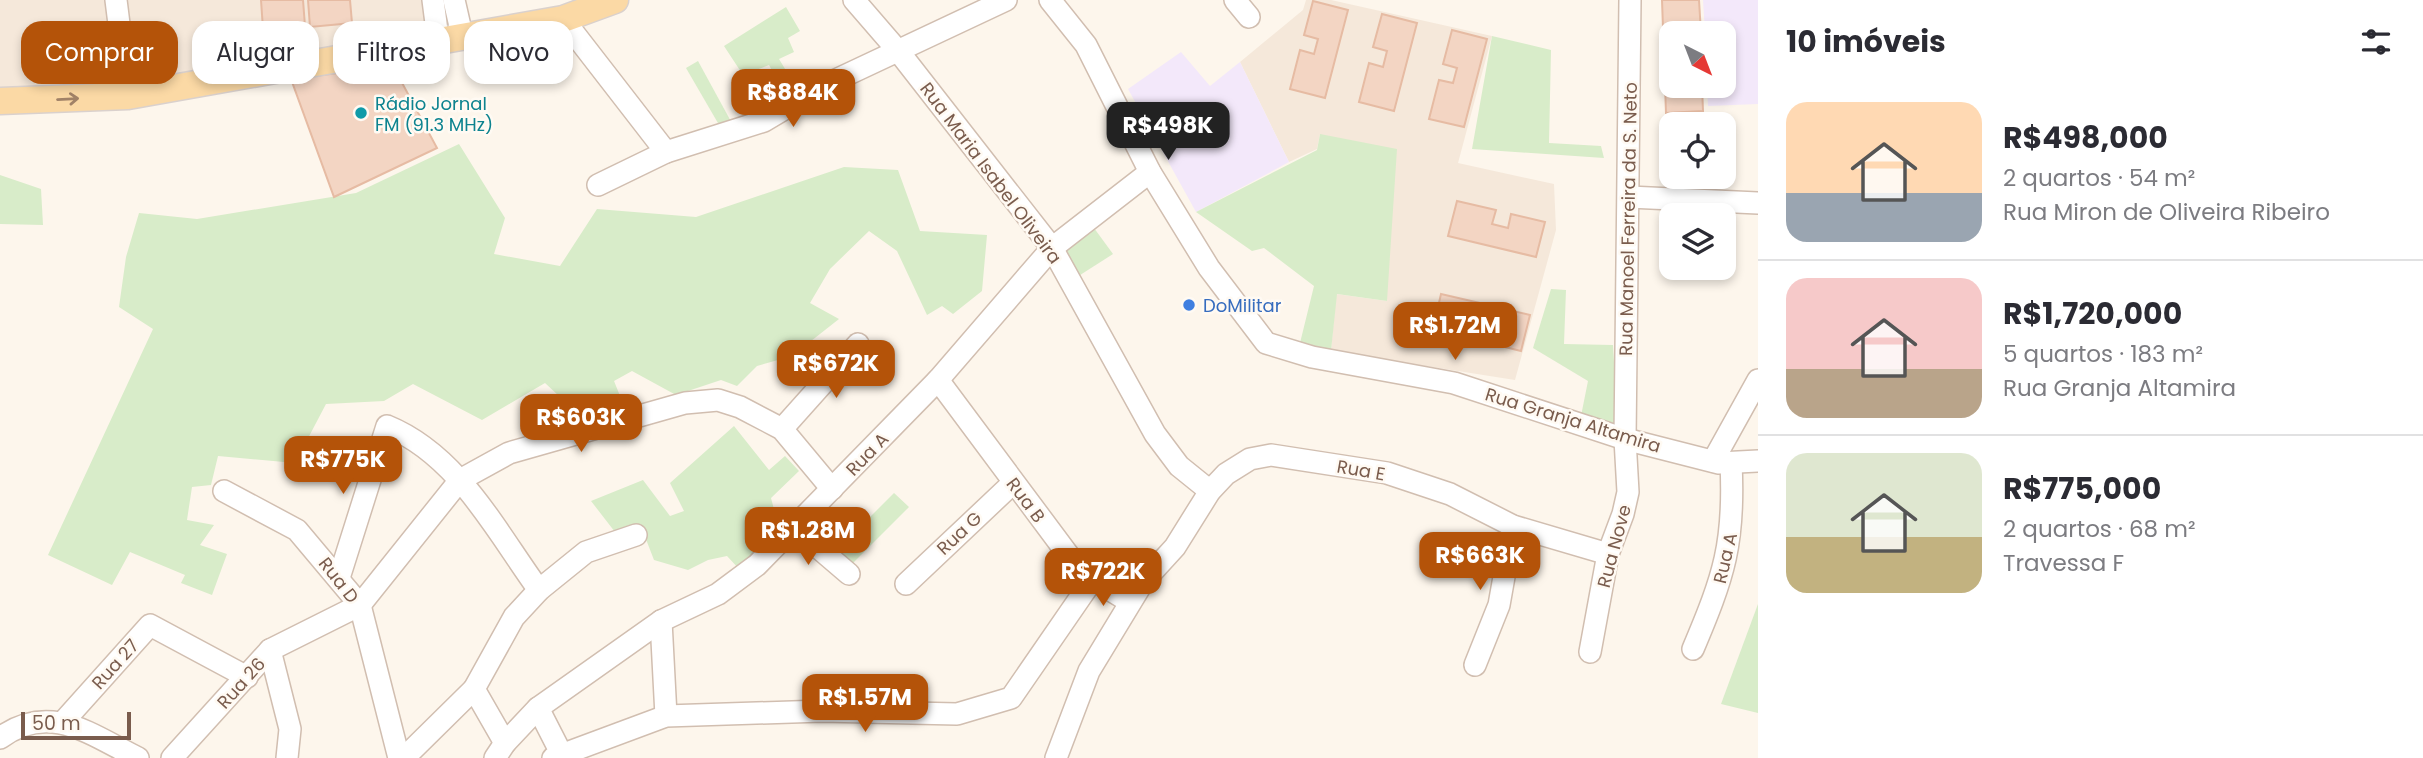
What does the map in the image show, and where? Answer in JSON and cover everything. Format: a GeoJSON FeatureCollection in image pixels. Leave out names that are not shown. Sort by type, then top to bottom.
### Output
{"type":"FeatureCollection","features":[{"type":"Feature","properties":{"kind":"main road"},"geometry":{"type":"LineString","coordinates":[[450,37],[564,19],[615,0]]}},
{"type":"Feature","properties":{"kind":"main road"},"geometry":{"type":"LineString","coordinates":[[0,101],[128,96],[333,58]]}},
{"type":"Feature","properties":{"kind":"street"},"geometry":{"type":"LineString","coordinates":[[117,0],[128,96]]}},
{"type":"Feature","properties":{"kind":"street"},"geometry":{"type":"LineString","coordinates":[[433,0],[443,21]]}},
{"type":"Feature","properties":{"kind":"street"},"geometry":{"type":"LineString","coordinates":[[450,37],[454,0]]}},
{"type":"Feature","properties":{"kind":"street","name":"Rua Maria Isabel Oliveira"},"geometry":{"type":"LineString","coordinates":[[854,0],[899,52],[1052,248],[1134,402],[1179,466],[1210,491]]}},
{"type":"Feature","properties":{"kind":"street"},"geometry":{"type":"LineString","coordinates":[[598,185],[666,152],[752,126],[824,86],[1006,0]]}},
{"type":"Feature","properties":{"kind":"street"},"geometry":{"type":"LineString","coordinates":[[1050,0],[1086,45],[1150,172]]}},
{"type":"Feature","properties":{"kind":"street"},"geometry":{"type":"LineString","coordinates":[[1235,0],[1249,18]]}},
{"type":"Feature","properties":{"kind":"street","name":"Rua Manoel Ferreira da S. Neto"},"geometry":{"type":"LineString","coordinates":[[1625,439],[1630,0]]}},
{"type":"Feature","properties":{"kind":"street"},"geometry":{"type":"LineString","coordinates":[[564,19],[666,152]]}},
{"type":"Feature","properties":{"kind":"street","name":"Rua A"},"geometry":{"type":"LineString","coordinates":[[500,750],[538,708],[661,621],[738,581],[939,380],[1052,248],[1150,172]]}},
{"type":"Feature","properties":{"kind":"street","name":"Rua Granja Altamira"},"geometry":{"type":"LineString","coordinates":[[1150,172],[1209,268],[1266,342],[1324,359],[1454,383],[1625,439],[1722,462],[1758,461]]}},
{"type":"Feature","properties":{"kind":"street"},"geometry":{"type":"LineString","coordinates":[[1629,197],[1758,203]]}},
{"type":"Feature","properties":{"kind":"street"},"geometry":{"type":"LineString","coordinates":[[782,429],[858,344]]}},
{"type":"Feature","properties":{"kind":"street","name":"Rua B"},"geometry":{"type":"LineString","coordinates":[[939,380],[1081,572],[1130,602]]}},
{"type":"Feature","properties":{"kind":"street"},"geometry":{"type":"LineString","coordinates":[[1722,462],[1758,380]]}},
{"type":"Feature","properties":{"kind":"street"},"geometry":{"type":"LineString","coordinates":[[360,605],[460,480],[509,453],[685,402],[718,400],[782,429],[832,489]]}},
{"type":"Feature","properties":{"kind":"street"},"geometry":{"type":"LineString","coordinates":[[339,578],[387,426],[427,447],[460,480],[539,590]]}},
{"type":"Feature","properties":{"kind":"street","name":"Rua Nove"},"geometry":{"type":"LineString","coordinates":[[1590,652],[1608,554],[1628,492],[1625,439]]}},
{"type":"Feature","properties":{"kind":"street","name":"Rua E"},"geometry":{"type":"LineString","coordinates":[[1056,758],[1089,671],[1130,602],[1143,582],[1175,547],[1210,491],[1237,466],[1250,459],[1271,456],[1387,473],[1450,494],[1513,526],[1608,554]]}},
{"type":"Feature","properties":{"kind":"street","name":"Rua A"},"geometry":{"type":"LineString","coordinates":[[1693,649],[1720,584],[1731,539],[1722,462]]}},
{"type":"Feature","properties":{"kind":"street","name":"Rua G"},"geometry":{"type":"LineString","coordinates":[[905,584],[1013,483]]}},
{"type":"Feature","properties":{"kind":"street","name":"Rua D"},"geometry":{"type":"LineString","coordinates":[[224,491],[297,530],[360,605],[402,758]]}},
{"type":"Feature","properties":{"kind":"street"},"geometry":{"type":"LineString","coordinates":[[1475,665],[1499,605],[1513,526]]}},
{"type":"Feature","properties":{"kind":"street"},"geometry":{"type":"LineString","coordinates":[[794,527],[849,574]]}},
{"type":"Feature","properties":{"kind":"street"},"geometry":{"type":"LineString","coordinates":[[402,758],[474,689],[514,617],[539,590],[586,552],[636,535]]}},
{"type":"Feature","properties":{"kind":"street"},"geometry":{"type":"LineString","coordinates":[[538,708],[558,757],[666,716],[810,711],[957,714],[1011,698],[1093,579]]}},
{"type":"Feature","properties":{"kind":"street","name":"Rua 26"},"geometry":{"type":"LineString","coordinates":[[172,758],[270,650],[360,605]]}},
{"type":"Feature","properties":{"kind":"street"},"geometry":{"type":"LineString","coordinates":[[661,621],[666,716]]}},
{"type":"Feature","properties":{"kind":"street","name":"Rua 27"},"geometry":{"type":"LineString","coordinates":[[63,722],[150,625],[247,677]]}},
{"type":"Feature","properties":{"kind":"street"},"geometry":{"type":"LineString","coordinates":[[270,650],[290,729],[288,758]]}},
{"type":"Feature","properties":{"kind":"street"},"geometry":{"type":"LineString","coordinates":[[474,689],[500,750]]}},
{"type":"Feature","properties":{"kind":"street"},"geometry":{"type":"LineString","coordinates":[[0,737],[12,729],[40,719],[63,722],[138,758]]}},
{"type":"Feature","properties":{"kind":"shaded area"},"geometry":{"type":"Polygon","coordinates":[[[0,0],[112,0],[113,21],[21,21],[21,84],[117,84],[117,89],[0,94],[0,0]]]}},
{"type":"Feature","properties":{"kind":"shaded area"},"geometry":{"type":"Polygon","coordinates":[[[122,0],[432,0],[437,21],[333,21],[333,46],[319,49],[319,21],[192,21],[192,74],[178,76],[178,21],[124,21],[122,0]]]}},
{"type":"Feature","properties":{"kind":"shaded area"},"geometry":{"type":"Polygon","coordinates":[[[1306,0],[1331,0],[1492,36],[1458,163],[1554,184],[1556,230],[1515,380],[1331,351],[1336,294],[1387,301],[1320,134],[1317,149],[1289,162],[1240,62],[1303,10],[1306,0]]]}},
{"type":"Feature","properties":{"kind":"shaded area"},"geometry":{"type":"Polygon","coordinates":[[[1703,0],[1758,0],[1758,104],[1708,106],[1708,98],[1736,98],[1736,21],[1704,21],[1703,0]]]}},
{"type":"Feature","properties":{"kind":"shaded area"},"geometry":{"type":"Polygon","coordinates":[[[1181,52],[1210,86],[1240,62],[1289,162],[1196,212],[1128,89],[1181,52]]]}},
{"type":"Feature","properties":{"kind":"green space"},"geometry":{"type":"Polygon","coordinates":[[[786,7],[800,31],[788,38],[794,52],[779,59],[799,92],[788,100],[769,65],[743,75],[724,46],[786,7]]]}},
{"type":"Feature","properties":{"kind":"green space"},"geometry":{"type":"Polygon","coordinates":[[[1492,36],[1551,50],[1549,143],[1601,146],[1604,158],[1472,149],[1492,36]]]}},
{"type":"Feature","properties":{"kind":"green space"},"geometry":{"type":"Polygon","coordinates":[[[698,61],[734,127],[722,130],[686,68],[698,61]]]}},
{"type":"Feature","properties":{"kind":"green space"},"geometry":{"type":"Polygon","coordinates":[[[1320,134],[1397,149],[1387,301],[1337,294],[1331,351],[1300,343],[1314,286],[1264,248],[1252,251],[1196,212],[1317,150],[1320,134]]]}},
{"type":"Feature","properties":{"kind":"green space"},"geometry":{"type":"Polygon","coordinates":[[[459,144],[505,218],[494,254],[560,266],[597,209],[696,217],[844,167],[898,170],[920,231],[987,235],[982,291],[953,314],[942,306],[927,315],[897,251],[869,231],[830,269],[810,303],[839,319],[792,356],[757,366],[737,386],[721,380],[676,395],[632,371],[614,381],[626,411],[588,423],[545,383],[482,420],[413,384],[384,401],[326,404],[295,463],[218,456],[211,485],[192,487],[187,520],[214,525],[200,545],[227,554],[212,595],[181,583],[185,575],[130,552],[112,585],[48,555],[153,329],[119,307],[126,257],[139,213],[197,219],[356,193],[459,144]]]}},
{"type":"Feature","properties":{"kind":"green space"},"geometry":{"type":"Polygon","coordinates":[[[0,175],[41,189],[43,225],[0,224],[0,175]]]}},
{"type":"Feature","properties":{"kind":"green space"},"geometry":{"type":"Polygon","coordinates":[[[1094,228],[1113,254],[1077,277],[1063,253],[1094,228]]]}},
{"type":"Feature","properties":{"kind":"green space"},"geometry":{"type":"Polygon","coordinates":[[[1551,289],[1566,290],[1564,344],[1613,345],[1618,430],[1581,416],[1588,381],[1533,348],[1551,289]]]}},
{"type":"Feature","properties":{"kind":"green space"},"geometry":{"type":"Polygon","coordinates":[[[734,426],[769,470],[785,456],[799,471],[771,498],[780,532],[740,570],[727,556],[708,560],[688,570],[654,560],[642,529],[615,532],[591,501],[643,480],[670,516],[684,511],[670,483],[734,426]]]}},
{"type":"Feature","properties":{"kind":"green space"},"geometry":{"type":"Polygon","coordinates":[[[894,493],[909,507],[850,566],[839,556],[865,532],[862,525],[894,493]]]}},
{"type":"Feature","properties":{"kind":"green space"},"geometry":{"type":"Polygon","coordinates":[[[1758,604],[1758,713],[1721,704],[1758,604]]]}},
{"type":"Feature","properties":{"kind":"building"},"geometry":{"type":"Polygon","coordinates":[[[261,0],[303,0],[305,21],[262,21],[261,0]]]}},
{"type":"Feature","properties":{"kind":"building"},"geometry":{"type":"Polygon","coordinates":[[[308,0],[350,0],[352,21],[333,21],[333,25],[319,26],[319,21],[310,21],[308,0]]]}},
{"type":"Feature","properties":{"kind":"building"},"geometry":{"type":"Polygon","coordinates":[[[1662,0],[1699,0],[1700,21],[1663,21],[1662,0]]]}},
{"type":"Feature","properties":{"kind":"building"},"geometry":{"type":"Polygon","coordinates":[[[1313,1],[1348,10],[1325,98],[1290,89],[1300,50],[1314,54],[1318,39],[1304,35],[1313,1]]]}},
{"type":"Feature","properties":{"kind":"building"},"geometry":{"type":"Polygon","coordinates":[[[1382,14],[1417,23],[1394,111],[1359,102],[1369,63],[1383,67],[1387,51],[1373,47],[1382,14]]]}},
{"type":"Feature","properties":{"kind":"building"},"geometry":{"type":"Polygon","coordinates":[[[1452,30],[1487,39],[1464,127],[1429,119],[1439,80],[1453,83],[1457,68],[1443,64],[1452,30]]]}},
{"type":"Feature","properties":{"kind":"building","name":"Rádio Jornal FM (91.3 MHz)"},"geometry":{"type":"Polygon","coordinates":[[[333,74],[333,84],[403,84],[437,148],[334,197],[293,84],[319,84],[319,75],[333,74]]]}},
{"type":"Feature","properties":{"kind":"building"},"geometry":{"type":"Polygon","coordinates":[[[1665,98],[1702,98],[1703,111],[1666,112],[1665,98]]]}},
{"type":"Feature","properties":{"kind":"building"},"geometry":{"type":"Polygon","coordinates":[[[1457,201],[1496,210],[1492,224],[1508,228],[1511,214],[1545,222],[1536,257],[1448,236],[1457,201]]]}},
{"type":"Feature","properties":{"kind":"building"},"geometry":{"type":"Polygon","coordinates":[[[1441,294],[1480,303],[1477,318],[1492,321],[1496,307],[1530,315],[1521,351],[1433,329],[1441,294]]]}},
{"type":"Feature","properties":{"kind":"place","name":"Rádio Jornal FM (91.3 MHz)"},"geometry":{"type":"Point","coordinates":[361,113]}},
{"type":"Feature","properties":{"kind":"place","name":"DoMilitar"},"geometry":{"type":"Point","coordinates":[1189,305]}}]}
